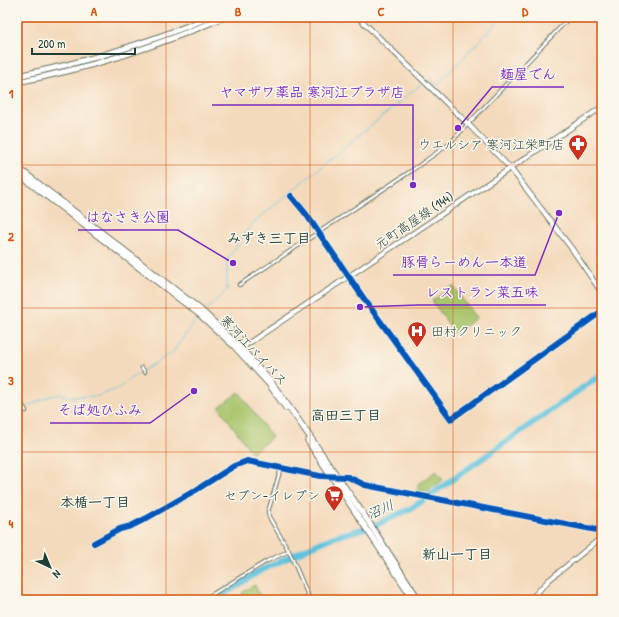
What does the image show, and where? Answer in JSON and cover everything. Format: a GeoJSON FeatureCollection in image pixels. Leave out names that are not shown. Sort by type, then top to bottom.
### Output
{"type":"FeatureCollection","features":[{"type":"Feature","properties":{"kind":"highway"},"geometry":{"type":"LineString","coordinates":[[18,82],[95,63],[166,37],[210,17]]}},
{"type":"Feature","properties":{"kind":"highway"},"geometry":{"type":"LineString","coordinates":[[166,37],[224,17]]}},
{"type":"Feature","properties":{"kind":"highway"},"geometry":{"type":"LineString","coordinates":[[17,76],[94,58],[156,41]]}},
{"type":"Feature","properties":{"kind":"highway","name":"寒河江バイパス"},"geometry":{"type":"LineString","coordinates":[[17,167],[202,314],[271,382],[334,477],[419,600]]}},
{"type":"Feature","properties":{"kind":"highway","name":"寒河江バイパス"},"geometry":{"type":"LineString","coordinates":[[17,173],[202,314]]}},
{"type":"Feature","properties":{"kind":"highway","name":"寒河江バイパス"},"geometry":{"type":"LineString","coordinates":[[374,535],[414,600]]}},
{"type":"Feature","properties":{"kind":"main road"},"geometry":{"type":"LineString","coordinates":[[358,17],[468,124],[510,169],[572,249],[602,293]]}},
{"type":"Feature","properties":{"kind":"main road","name":"元町高屋線 (144)"},"geometry":{"type":"LineString","coordinates":[[239,349],[602,107]]}},
{"type":"Feature","properties":{"kind":"main road"},"geometry":{"type":"LineString","coordinates":[[530,600],[549,580],[602,537]]}},
{"type":"Feature","properties":{"kind":"street"},"geometry":{"type":"LineString","coordinates":[[239,285],[319,233],[449,144],[570,17]]}},
{"type":"Feature","properties":{"kind":"street"},"geometry":{"type":"LineString","coordinates":[[291,196],[451,419],[602,310]]}},
{"type":"Feature","properties":{"kind":"street"},"geometry":{"type":"LineString","coordinates":[[142,368],[144,372]]}},
{"type":"Feature","properties":{"kind":"street"},"geometry":{"type":"LineString","coordinates":[[22,404],[26,411]]}},
{"type":"Feature","properties":{"kind":"street"},"geometry":{"type":"LineString","coordinates":[[94,543],[120,529],[131,526],[153,515],[241,463],[247,461],[320,476],[348,477],[365,485],[602,531]]}},
{"type":"Feature","properties":{"kind":"street"},"geometry":{"type":"LineString","coordinates":[[281,468],[268,512],[269,517],[292,559],[310,600]]}},
{"type":"Feature","properties":{"kind":"street"},"geometry":{"type":"LineString","coordinates":[[203,600],[267,561],[288,551]]}},
{"type":"Feature","properties":{"kind":"street"},"geometry":{"type":"LineString","coordinates":[[405,600],[410,595]]}},
{"type":"Feature","properties":{"kind":"green space"},"geometry":{"type":"Polygon","coordinates":[[[453,286],[476,318],[455,333],[432,301],[453,286]]]}},
{"type":"Feature","properties":{"kind":"green space"},"geometry":{"type":"Polygon","coordinates":[[[239,392],[272,437],[252,453],[219,407],[239,392]]]}},
{"type":"Feature","properties":{"kind":"green space"},"geometry":{"type":"Polygon","coordinates":[[[436,471],[443,480],[427,492],[417,491],[418,484],[436,471]]]}},
{"type":"Feature","properties":{"kind":"green space"},"geometry":{"type":"Polygon","coordinates":[[[255,585],[261,600],[245,600],[242,594],[243,592],[255,585]]]}},
{"type":"Feature","properties":{"kind":"waterway"},"geometry":{"type":"LineString","coordinates":[[429,77],[437,85],[502,17]]}},
{"type":"Feature","properties":{"kind":"waterway"},"geometry":{"type":"LineString","coordinates":[[205,311],[227,290],[227,260],[251,225],[421,84]]}},
{"type":"Feature","properties":{"kind":"waterway"},"geometry":{"type":"LineString","coordinates":[[17,411],[48,397],[61,394],[72,397],[98,396],[119,388],[130,379],[173,352],[198,317]]}},
{"type":"Feature","properties":{"kind":"waterway","name":"沼川"},"geometry":{"type":"LineString","coordinates":[[215,600],[258,572],[306,549],[334,537],[376,525],[412,508],[602,374]]}},
{"type":"Feature","properties":{"kind":"cycle path"},"geometry":{"type":"LineString","coordinates":[[291,196],[306,214],[362,296],[451,419],[602,311]]}},
{"type":"Feature","properties":{"kind":"cycle path"},"geometry":{"type":"LineString","coordinates":[[94,543],[120,529],[131,526],[147,518],[234,466],[247,461],[320,476],[348,477],[365,485],[602,531]]}},
{"type":"Feature","properties":{"kind":"place","name":"麺屋でん"},"geometry":{"type":"Point","coordinates":[458,128]}},
{"type":"Feature","properties":{"kind":"place","name":"ウエルシア 寒河江栄町店"},"geometry":{"type":"Point","coordinates":[578,161]}},
{"type":"Feature","properties":{"kind":"place","name":"ヤマザワ薬品 寒河江プラザ店"},"geometry":{"type":"Point","coordinates":[413,185]}},
{"type":"Feature","properties":{"kind":"place","name":"豚骨らーめん一本道"},"geometry":{"type":"Point","coordinates":[559,213]}},
{"type":"Feature","properties":{"kind":"place","name":"はなさき公園"},"geometry":{"type":"Point","coordinates":[233,263]}},
{"type":"Feature","properties":{"kind":"place","name":"レストラン菜五味"},"geometry":{"type":"Point","coordinates":[360,307]}},
{"type":"Feature","properties":{"kind":"place","name":"田村クリニック"},"geometry":{"type":"Point","coordinates":[417,348]}},
{"type":"Feature","properties":{"kind":"place","name":"そば処ひふみ"},"geometry":{"type":"Point","coordinates":[194,391]}},
{"type":"Feature","properties":{"kind":"place","name":"セブン-イレブン"},"geometry":{"type":"Point","coordinates":[334,512]}},
{"type":"Feature","properties":{"kind":"district","name":"みずき三丁目"},"geometry":{"type":"Point","coordinates":[269,237]}},
{"type":"Feature","properties":{"kind":"district","name":"高田三丁目"},"geometry":{"type":"Point","coordinates":[346,414]}},
{"type":"Feature","properties":{"kind":"district","name":"本楯一丁目"},"geometry":{"type":"Point","coordinates":[95,501]}},
{"type":"Feature","properties":{"kind":"district","name":"新山一丁目"},"geometry":{"type":"Point","coordinates":[457,553]}}]}
